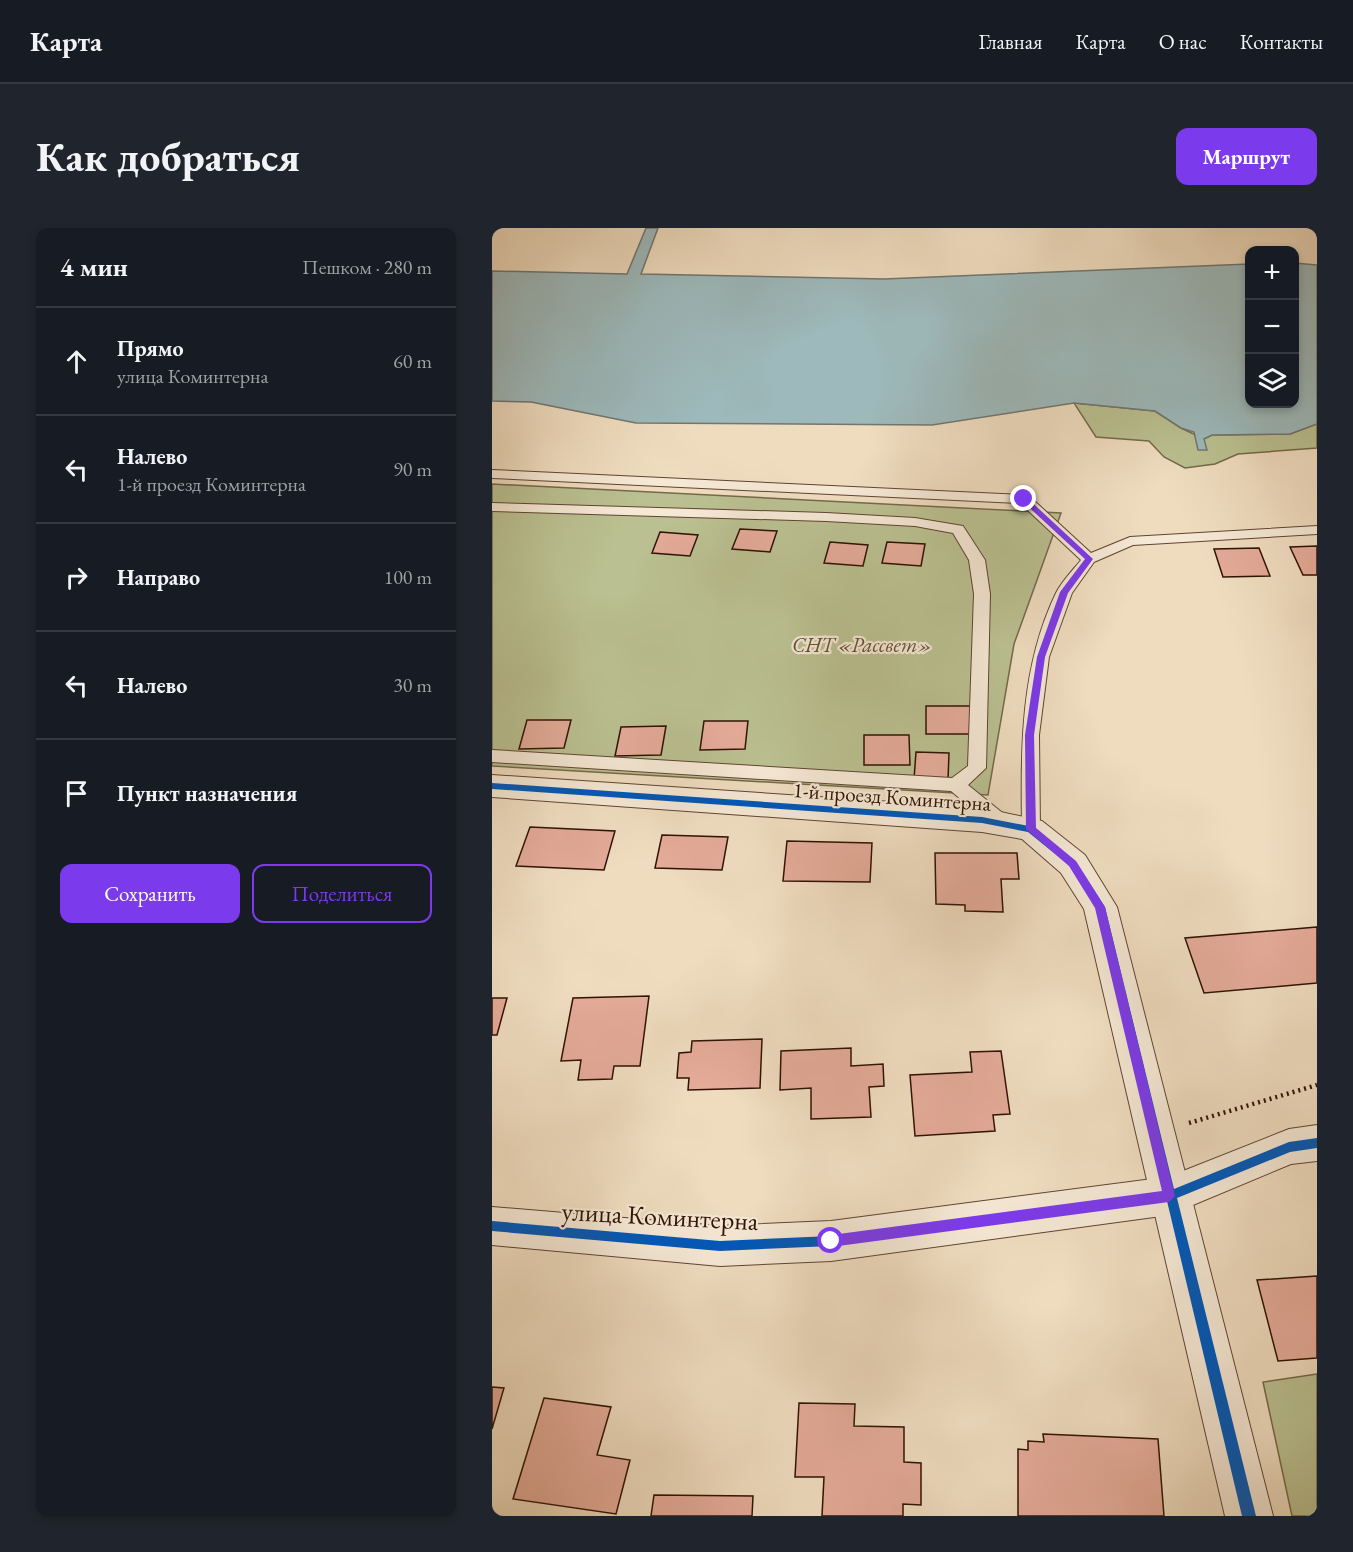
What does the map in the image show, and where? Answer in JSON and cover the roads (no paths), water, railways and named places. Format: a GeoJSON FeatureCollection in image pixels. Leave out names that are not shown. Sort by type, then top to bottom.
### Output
{"type":"FeatureCollection","features":[{"type":"Feature","properties":{"kind":"street","name":"1-й проезд Коминтерна"},"geometry":{"type":"LineString","coordinates":[[492,786],[982,820],[1017,827]]}},
{"type":"Feature","properties":{"kind":"street"},"geometry":{"type":"LineString","coordinates":[[1017,827],[1073,864],[1100,907],[1249,1516]]}},
{"type":"Feature","properties":{"kind":"street","name":"улица Коминтерна"},"geometry":{"type":"LineString","coordinates":[[492,1226],[720,1245],[808,1242],[1169,1196],[1289,1147],[1317,1143]]}},
{"type":"Feature","properties":{"kind":"lane"},"geometry":{"type":"LineString","coordinates":[[492,474],[1024,499],[1089,559]]}},
{"type":"Feature","properties":{"kind":"lane"},"geometry":{"type":"LineString","coordinates":[[492,507],[826,517],[915,522],[958,529],[977,560],[982,594],[977,768],[956,785]]}},
{"type":"Feature","properties":{"kind":"lane"},"geometry":{"type":"LineString","coordinates":[[492,756],[956,785],[1017,827],[1041,657],[1064,592],[1089,559],[1130,541],[1317,530]]}},
{"type":"Feature","properties":{"kind":"water"},"geometry":{"type":"Polygon","coordinates":[[[646,228],[658,228],[641,274],[884,279],[1245,264],[1245,408],[1299,408],[1299,263],[1317,265],[1317,424],[1290,434],[1212,435],[1204,439],[1207,450],[1198,450],[1194,432],[1181,428],[1155,411],[1074,403],[932,425],[636,423],[531,402],[492,401],[492,271],[627,274],[646,228]]]}},
{"type":"Feature","properties":{"kind":"park label","name":"СНТ «Рассвет»"},"geometry":{"type":"Point","coordinates":[862,645]}}]}
